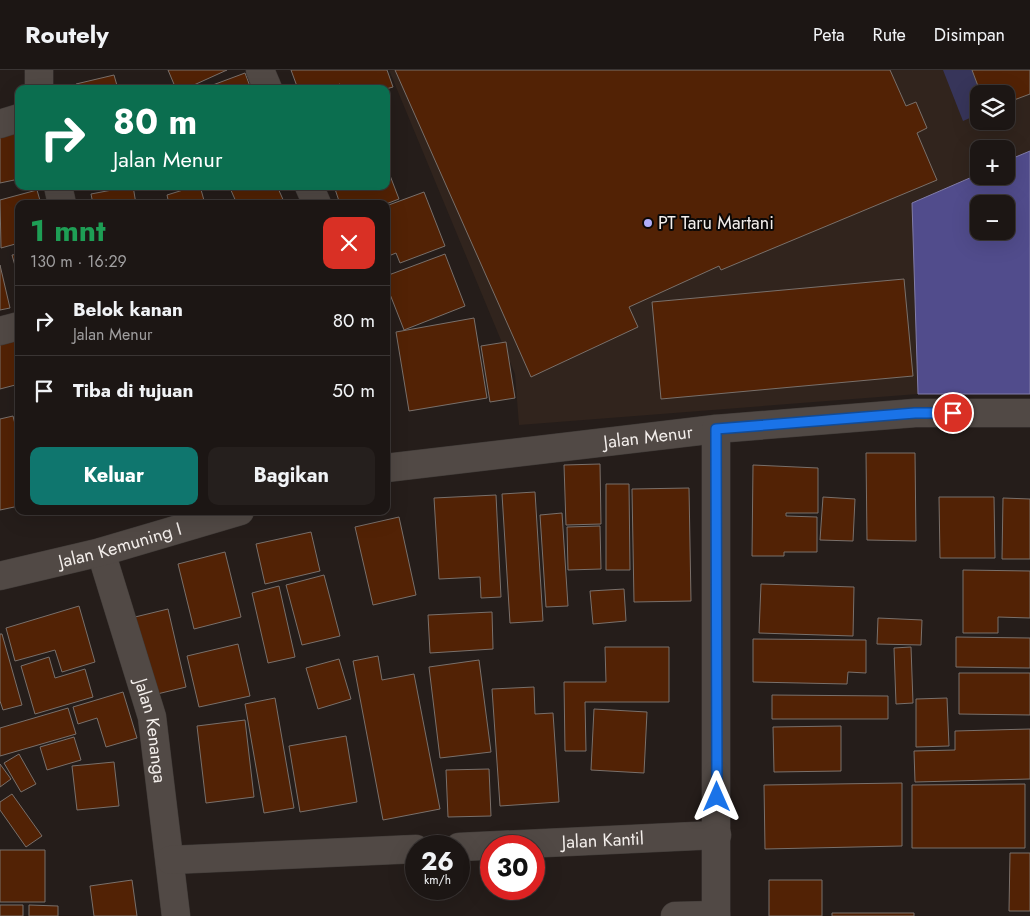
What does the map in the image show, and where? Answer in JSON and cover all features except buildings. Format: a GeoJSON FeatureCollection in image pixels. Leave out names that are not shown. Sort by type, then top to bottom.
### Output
{"type":"FeatureCollection","features":[{"type":"Feature","properties":{"kind":"street"},"geometry":{"type":"LineString","coordinates":[[39,70],[39,85]]}},
{"type":"Feature","properties":{"kind":"street"},"geometry":{"type":"LineString","coordinates":[[260,70],[266,85]]}},
{"type":"Feature","properties":{"kind":"street"},"geometry":{"type":"LineString","coordinates":[[0,124],[15,119]]}},
{"type":"Feature","properties":{"kind":"street"},"geometry":{"type":"LineString","coordinates":[[0,331],[15,327]]}},
{"type":"Feature","properties":{"kind":"street","name":"Jalan Menur"},"geometry":{"type":"LineString","coordinates":[[390,468],[716,429],[915,413],[1030,413]]}},
{"type":"Feature","properties":{"kind":"street"},"geometry":{"type":"LineString","coordinates":[[675,916],[716,916],[718,835],[716,429]]}},
{"type":"Feature","properties":{"kind":"street","name":"Jalan Kemuning I"},"geometry":{"type":"LineString","coordinates":[[0,576],[101,552],[226,515]]}},
{"type":"Feature","properties":{"kind":"street","name":"Jalan Kenanga"},"geometry":{"type":"LineString","coordinates":[[101,552],[152,717],[176,916]]}},
{"type":"Feature","properties":{"kind":"street","name":"Jalan Kantil"},"geometry":{"type":"LineString","coordinates":[[470,846],[718,835]]}},
{"type":"Feature","properties":{"kind":"street"},"geometry":{"type":"LineString","coordinates":[[170,860],[405,849]]}},
{"type":"Feature","properties":{"kind":"shaded area","name":"PT Taru Martani"},"geometry":{"type":"Polygon","coordinates":[[[389,70],[1030,70],[1030,151],[1015,157],[1015,140],[970,140],[970,178],[912,204],[918,394],[519,425],[515,374],[389,70]]]}},
{"type":"Feature","properties":{"kind":"shaded area"},"geometry":{"type":"Polygon","coordinates":[[[943,70],[972,70],[978,85],[970,85],[970,118],[963,121],[943,70]]]}},
{"type":"Feature","properties":{"kind":"shaded area"},"geometry":{"type":"Polygon","coordinates":[[[1030,151],[1030,394],[918,394],[912,203],[970,178],[970,185],[1015,185],[1015,157],[1030,151]]]}},
{"type":"Feature","properties":{"kind":"place","name":"PT Taru Martani"},"geometry":{"type":"Point","coordinates":[648,223]}},
{"type":"Feature","properties":{"kind":"route"},"geometry":{"type":"LineString","coordinates":[[717,797],[716,429],[915,413],[953,413]]}}]}
